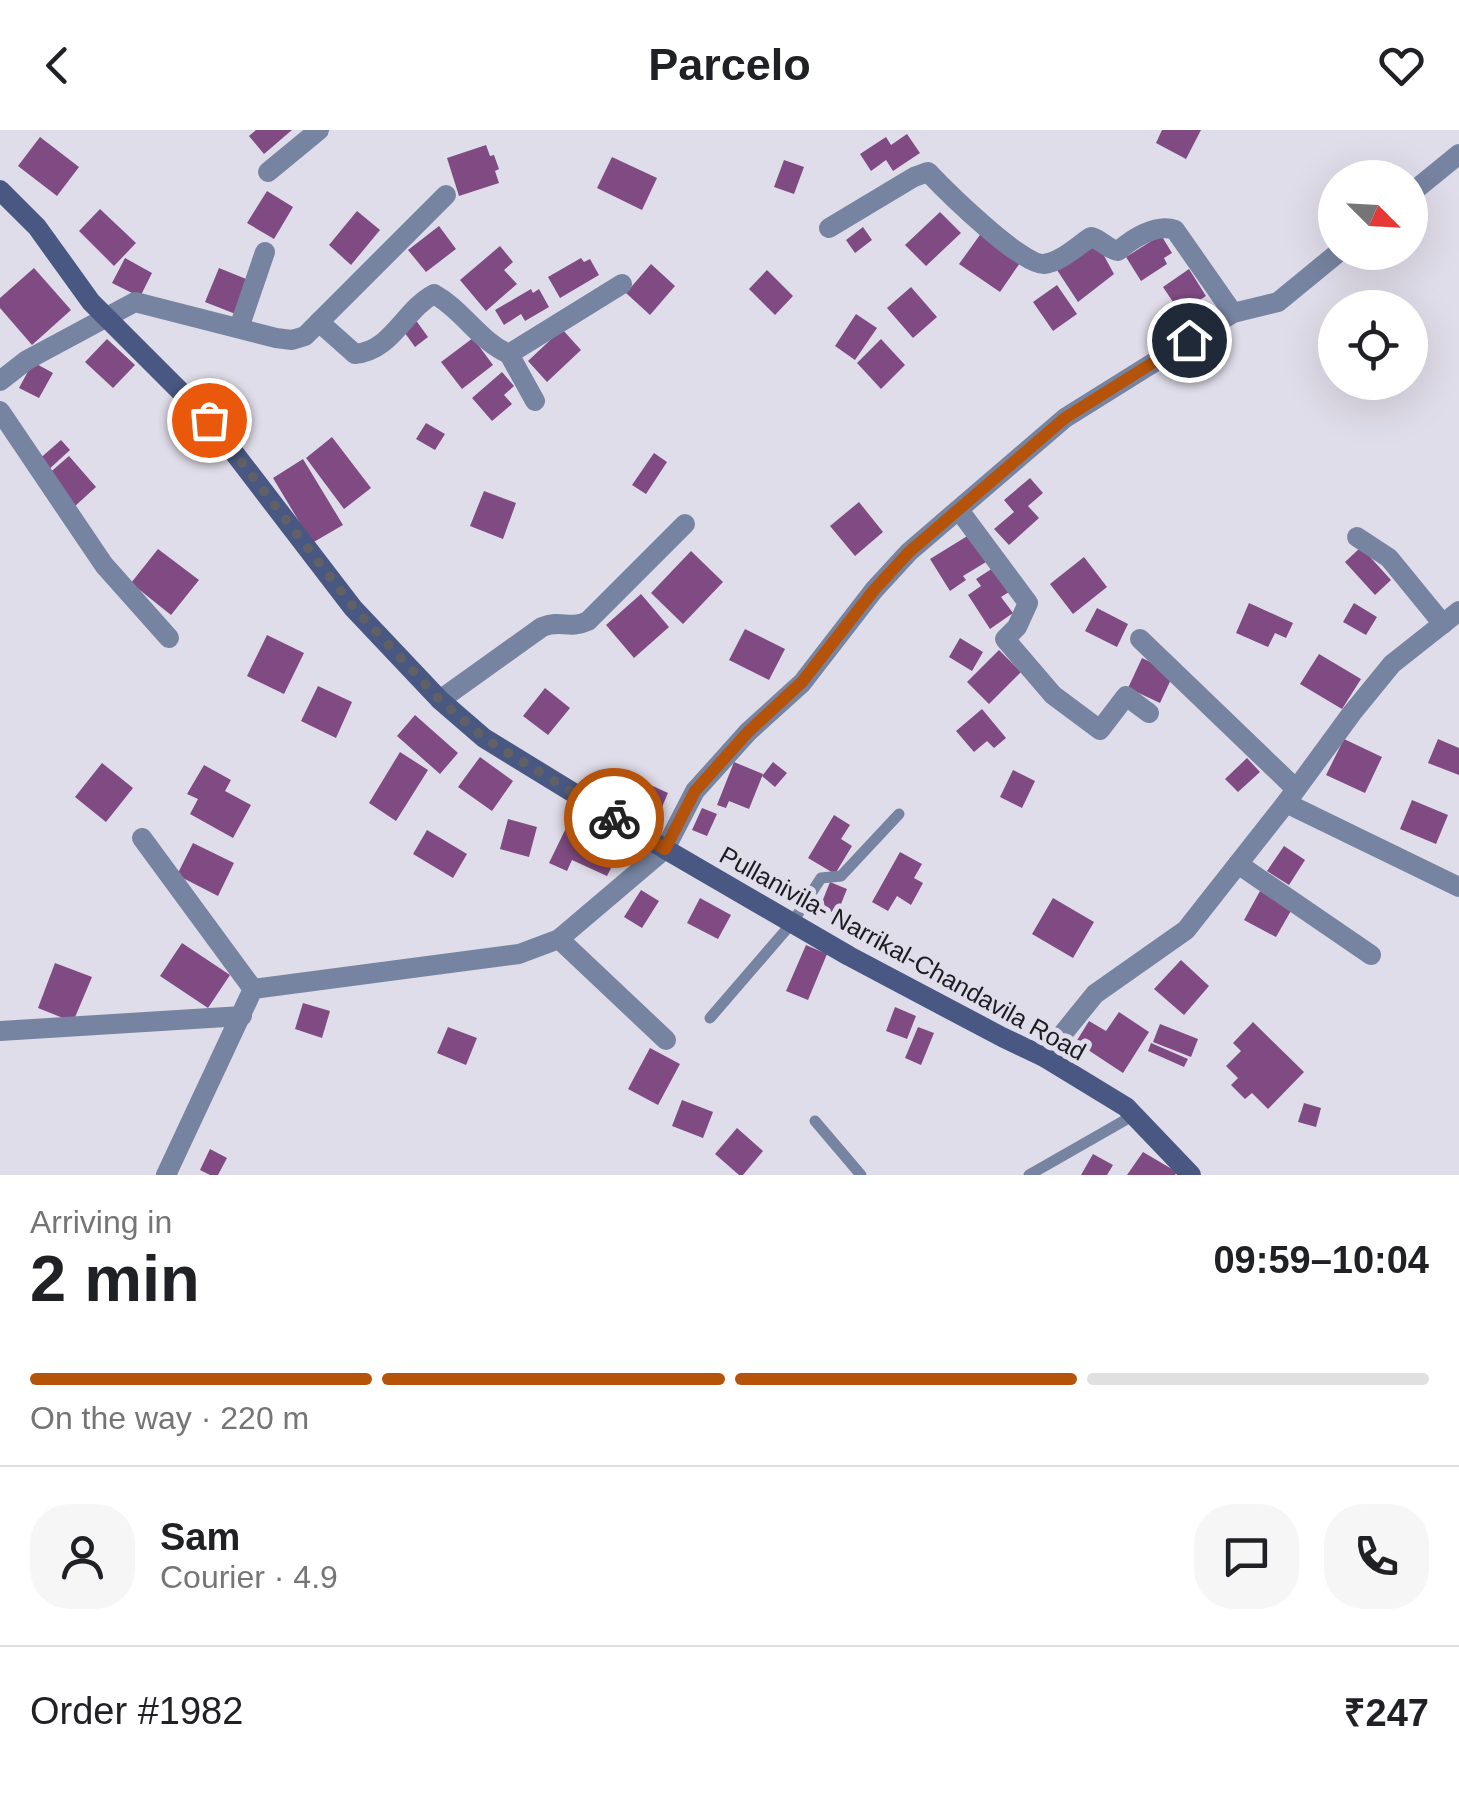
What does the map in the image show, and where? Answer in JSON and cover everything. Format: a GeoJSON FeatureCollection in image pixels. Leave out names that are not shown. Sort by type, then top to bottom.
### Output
{"type":"FeatureCollection","features":[{"type":"Feature","properties":{"kind":"street"},"geometry":{"type":"LineString","coordinates":[[268,172],[319,130]]}},
{"type":"Feature","properties":{"kind":"street"},"geometry":{"type":"LineString","coordinates":[[1428,179],[1459,154]]}},
{"type":"Feature","properties":{"kind":"street"},"geometry":{"type":"LineString","coordinates":[[828,228],[928,172],[1025,259],[1040,265],[1056,261],[1091,237],[1118,252],[1158,228],[1174,230],[1233,313]]}},
{"type":"Feature","properties":{"kind":"street","name":"Pullanivila- Narrikal-Chandavila Road"},"geometry":{"type":"LineString","coordinates":[[0,190],[37,227],[91,302],[209,420],[354,608],[440,700],[484,738],[849,956],[1044,1057],[1126,1106],[1191,1175]]}},
{"type":"Feature","properties":{"kind":"street"},"geometry":{"type":"LineString","coordinates":[[0,380],[27,360],[135,302],[292,340],[306,336],[446,195]]}},
{"type":"Feature","properties":{"kind":"street"},"geometry":{"type":"LineString","coordinates":[[238,328],[265,252]]}},
{"type":"Feature","properties":{"kind":"street"},"geometry":{"type":"LineString","coordinates":[[252,989],[519,954],[559,939],[665,849],[695,791],[748,732],[802,682],[909,552],[1065,418],[1233,313],[1278,302],[1318,269]]}},
{"type":"Feature","properties":{"kind":"street"},"geometry":{"type":"LineString","coordinates":[[510,354],[622,284]]}},
{"type":"Feature","properties":{"kind":"street"},"geometry":{"type":"LineString","coordinates":[[319,322],[355,354],[367,353],[383,345],[420,302],[434,294],[449,302],[495,348],[510,354],[534,400]]}},
{"type":"Feature","properties":{"kind":"street"},"geometry":{"type":"LineString","coordinates":[[0,411],[104,565],[169,638]]}},
{"type":"Feature","properties":{"kind":"street"},"geometry":{"type":"LineString","coordinates":[[958,510],[1028,603],[1005,639],[1053,695],[1100,730],[1126,696],[1149,713]]}},
{"type":"Feature","properties":{"kind":"street"},"geometry":{"type":"LineString","coordinates":[[440,700],[542,627],[554,622],[576,626],[588,620],[685,524]]}},
{"type":"Feature","properties":{"kind":"street"},"geometry":{"type":"LineString","coordinates":[[1044,1057],[1096,994],[1186,930],[1392,664],[1451,618],[1390,558],[1357,537]]}},
{"type":"Feature","properties":{"kind":"street"},"geometry":{"type":"LineString","coordinates":[[1140,639],[1291,796],[1459,887]]}},
{"type":"Feature","properties":{"kind":"street"},"geometry":{"type":"LineString","coordinates":[[142,838],[252,989]]}},
{"type":"Feature","properties":{"kind":"street"},"geometry":{"type":"LineString","coordinates":[[1238,864],[1372,955]]}},
{"type":"Feature","properties":{"kind":"street"},"geometry":{"type":"LineString","coordinates":[[559,939],[666,1040]]}},
{"type":"Feature","properties":{"kind":"street"},"geometry":{"type":"LineString","coordinates":[[166,1175],[252,989]]}},
{"type":"Feature","properties":{"kind":"street"},"geometry":{"type":"LineString","coordinates":[[0,1031],[242,1016]]}},
{"type":"Feature","properties":{"kind":"lane"},"geometry":{"type":"LineString","coordinates":[[710,1018],[792,923],[821,878],[842,876],[899,814]]}},
{"type":"Feature","properties":{"kind":"lane"},"geometry":{"type":"LineString","coordinates":[[1028,1175],[1134,1115]]}},
{"type":"Feature","properties":{"kind":"lane"},"geometry":{"type":"LineString","coordinates":[[815,1121],[861,1175]]}},
{"type":"Feature","properties":{"kind":"building"},"geometry":{"type":"Polygon","coordinates":[[[256,130],[292,130],[264,154],[249,136],[256,130]]]}},
{"type":"Feature","properties":{"kind":"building"},"geometry":{"type":"Polygon","coordinates":[[[1162,130],[1201,130],[1186,159],[1156,143],[1162,130]]]}},
{"type":"Feature","properties":{"kind":"building"},"geometry":{"type":"Polygon","coordinates":[[[907,134],[920,153],[893,171],[886,160],[871,171],[860,154],[886,137],[891,145],[907,134]]]}},
{"type":"Feature","properties":{"kind":"building"},"geometry":{"type":"Polygon","coordinates":[[[40,137],[79,167],[57,196],[18,166],[40,137]]]}},
{"type":"Feature","properties":{"kind":"building"},"geometry":{"type":"Polygon","coordinates":[[[486,145],[499,169],[495,171],[499,183],[459,196],[447,158],[486,145]]]}},
{"type":"Feature","properties":{"kind":"building"},"geometry":{"type":"Polygon","coordinates":[[[612,157],[657,178],[642,210],[597,188],[612,157]]]}},
{"type":"Feature","properties":{"kind":"building"},"geometry":{"type":"Polygon","coordinates":[[[784,160],[804,167],[794,194],[774,187],[784,160]]]}},
{"type":"Feature","properties":{"kind":"building"},"geometry":{"type":"Polygon","coordinates":[[[267,191],[293,207],[274,239],[247,223],[267,191]]]}},
{"type":"Feature","properties":{"kind":"building"},"geometry":{"type":"Polygon","coordinates":[[[100,209],[136,243],[114,266],[79,231],[100,209]]]}},
{"type":"Feature","properties":{"kind":"building"},"geometry":{"type":"Polygon","coordinates":[[[357,211],[380,230],[351,265],[329,245],[357,211]]]}},
{"type":"Feature","properties":{"kind":"building"},"geometry":{"type":"Polygon","coordinates":[[[940,212],[961,233],[926,266],[905,245],[940,212]]]}},
{"type":"Feature","properties":{"kind":"building"},"geometry":{"type":"Polygon","coordinates":[[[439,226],[456,249],[426,272],[408,250],[439,226]]]}},
{"type":"Feature","properties":{"kind":"building"},"geometry":{"type":"Polygon","coordinates":[[[863,227],[872,240],[855,253],[846,240],[863,227]]]}},
{"type":"Feature","properties":{"kind":"building"},"geometry":{"type":"Polygon","coordinates":[[[982,232],[1022,260],[1000,292],[959,264],[982,232]]]}},
{"type":"Feature","properties":{"kind":"building"},"geometry":{"type":"Polygon","coordinates":[[[1161,235],[1172,253],[1164,258],[1167,264],[1141,281],[1126,257],[1161,235]]]}},
{"type":"Feature","properties":{"kind":"building"},"geometry":{"type":"Polygon","coordinates":[[[1096,241],[1114,274],[1078,302],[1057,270],[1096,241]]]}},
{"type":"Feature","properties":{"kind":"building"},"geometry":{"type":"Polygon","coordinates":[[[500,246],[513,262],[504,270],[517,284],[486,311],[460,280],[500,246]]]}},
{"type":"Feature","properties":{"kind":"building"},"geometry":{"type":"Polygon","coordinates":[[[125,258],[152,273],[140,297],[112,283],[125,258]]]}},
{"type":"Feature","properties":{"kind":"building"},"geometry":{"type":"Polygon","coordinates":[[[581,258],[584,262],[590,259],[599,275],[560,298],[548,277],[581,258]]]}},
{"type":"Feature","properties":{"kind":"building"},"geometry":{"type":"Polygon","coordinates":[[[651,264],[675,286],[650,315],[626,293],[651,264]]]}},
{"type":"Feature","properties":{"kind":"building"},"geometry":{"type":"Polygon","coordinates":[[[34,268],[71,310],[32,345],[0,308],[0,298],[34,268]]]}},
{"type":"Feature","properties":{"kind":"building"},"geometry":{"type":"Polygon","coordinates":[[[219,268],[251,281],[238,315],[205,302],[219,268]]]}},
{"type":"Feature","properties":{"kind":"building"},"geometry":{"type":"Polygon","coordinates":[[[1189,269],[1206,296],[1198,301],[1203,308],[1185,320],[1163,287],[1189,269]]]}},
{"type":"Feature","properties":{"kind":"building"},"geometry":{"type":"Polygon","coordinates":[[[767,270],[793,296],[775,315],[749,289],[767,270]]]}},
{"type":"Feature","properties":{"kind":"building"},"geometry":{"type":"Polygon","coordinates":[[[1057,285],[1077,314],[1053,331],[1033,302],[1057,285]]]}},
{"type":"Feature","properties":{"kind":"building"},"geometry":{"type":"Polygon","coordinates":[[[911,287],[937,317],[913,338],[887,308],[911,287]]]}},
{"type":"Feature","properties":{"kind":"building"},"geometry":{"type":"Polygon","coordinates":[[[531,289],[533,293],[539,289],[549,307],[525,321],[521,314],[504,325],[495,310],[531,289]]]}},
{"type":"Feature","properties":{"kind":"building"},"geometry":{"type":"Polygon","coordinates":[[[856,314],[877,328],[855,360],[835,346],[856,314]]]}},
{"type":"Feature","properties":{"kind":"building"},"geometry":{"type":"Polygon","coordinates":[[[415,319],[428,337],[415,347],[402,329],[415,319]]]}},
{"type":"Feature","properties":{"kind":"building"},"geometry":{"type":"Polygon","coordinates":[[[562,329],[581,350],[547,382],[528,361],[562,329]]]}},
{"type":"Feature","properties":{"kind":"building"},"geometry":{"type":"Polygon","coordinates":[[[473,338],[493,365],[462,389],[441,362],[473,338]]]}},
{"type":"Feature","properties":{"kind":"building"},"geometry":{"type":"Polygon","coordinates":[[[107,339],[135,365],[113,388],[85,362],[107,339]]]}},
{"type":"Feature","properties":{"kind":"building"},"geometry":{"type":"Polygon","coordinates":[[[881,339],[905,365],[881,389],[857,363],[881,339]]]}},
{"type":"Feature","properties":{"kind":"building"},"geometry":{"type":"Polygon","coordinates":[[[33,362],[53,373],[39,398],[19,388],[33,362]]]}},
{"type":"Feature","properties":{"kind":"building"},"geometry":{"type":"Polygon","coordinates":[[[502,372],[514,386],[504,395],[512,404],[492,421],[472,398],[502,372]]]}},
{"type":"Feature","properties":{"kind":"building"},"geometry":{"type":"Polygon","coordinates":[[[426,423],[445,434],[435,450],[416,439],[426,423]]]}},
{"type":"Feature","properties":{"kind":"building"},"geometry":{"type":"Polygon","coordinates":[[[332,437],[371,488],[344,509],[306,458],[332,437]]]}},
{"type":"Feature","properties":{"kind":"building"},"geometry":{"type":"Polygon","coordinates":[[[61,440],[70,450],[46,472],[37,461],[61,440]]]}},
{"type":"Feature","properties":{"kind":"building"},"geometry":{"type":"Polygon","coordinates":[[[654,453],[667,462],[646,494],[632,485],[654,453]]]}},
{"type":"Feature","properties":{"kind":"building"},"geometry":{"type":"Polygon","coordinates":[[[69,456],[96,487],[74,507],[46,476],[69,456]]]}},
{"type":"Feature","properties":{"kind":"building"},"geometry":{"type":"Polygon","coordinates":[[[303,459],[343,525],[312,543],[273,478],[303,459]]]}},
{"type":"Feature","properties":{"kind":"building"},"geometry":{"type":"Polygon","coordinates":[[[1030,478],[1043,493],[1028,506],[1039,518],[1009,545],[994,529],[1014,512],[1004,500],[1030,478]]]}},
{"type":"Feature","properties":{"kind":"building"},"geometry":{"type":"Polygon","coordinates":[[[484,491],[516,503],[503,539],[470,526],[484,491]]]}},
{"type":"Feature","properties":{"kind":"building"},"geometry":{"type":"Polygon","coordinates":[[[859,502],[883,532],[855,556],[830,526],[859,502]]]}},
{"type":"Feature","properties":{"kind":"building"},"geometry":{"type":"Polygon","coordinates":[[[969,535],[991,559],[963,576],[966,580],[950,591],[930,559],[969,535]]]}},
{"type":"Feature","properties":{"kind":"building"},"geometry":{"type":"Polygon","coordinates":[[[1361,547],[1391,580],[1375,595],[1345,562],[1361,547]]]}},
{"type":"Feature","properties":{"kind":"building"},"geometry":{"type":"Polygon","coordinates":[[[158,549],[199,580],[171,615],[131,583],[158,549]]]}},
{"type":"Feature","properties":{"kind":"building"},"geometry":{"type":"Polygon","coordinates":[[[691,551],[723,582],[683,624],[651,593],[691,551]]]}},
{"type":"Feature","properties":{"kind":"building"},"geometry":{"type":"Polygon","coordinates":[[[1084,557],[1107,587],[1073,614],[1050,584],[1084,557]]]}},
{"type":"Feature","properties":{"kind":"building"},"geometry":{"type":"Polygon","coordinates":[[[993,568],[1009,592],[1001,597],[1013,613],[990,629],[968,595],[981,586],[976,579],[993,568]]]}},
{"type":"Feature","properties":{"kind":"building"},"geometry":{"type":"Polygon","coordinates":[[[641,594],[669,627],[634,658],[606,625],[641,594]]]}},
{"type":"Feature","properties":{"kind":"building"},"geometry":{"type":"Polygon","coordinates":[[[1249,603],[1293,623],[1286,638],[1275,633],[1268,647],[1236,633],[1249,603]]]}},
{"type":"Feature","properties":{"kind":"building"},"geometry":{"type":"Polygon","coordinates":[[[1354,603],[1377,617],[1366,635],[1343,622],[1354,603]]]}},
{"type":"Feature","properties":{"kind":"building"},"geometry":{"type":"Polygon","coordinates":[[[1097,608],[1128,624],[1117,647],[1085,631],[1097,608]]]}},
{"type":"Feature","properties":{"kind":"building"},"geometry":{"type":"Polygon","coordinates":[[[745,629],[785,649],[769,680],[729,660],[745,629]]]}},
{"type":"Feature","properties":{"kind":"building"},"geometry":{"type":"Polygon","coordinates":[[[267,635],[304,653],[284,694],[247,676],[267,635]]]}},
{"type":"Feature","properties":{"kind":"building"},"geometry":{"type":"Polygon","coordinates":[[[960,638],[983,652],[972,671],[949,657],[960,638]]]}},
{"type":"Feature","properties":{"kind":"building"},"geometry":{"type":"Polygon","coordinates":[[[999,650],[1021,672],[989,704],[967,682],[999,650]]]}},
{"type":"Feature","properties":{"kind":"building"},"geometry":{"type":"Polygon","coordinates":[[[1319,654],[1361,679],[1342,709],[1300,684],[1319,654]]]}},
{"type":"Feature","properties":{"kind":"building"},"geometry":{"type":"Polygon","coordinates":[[[1142,658],[1174,673],[1160,703],[1128,688],[1142,658]]]}},
{"type":"Feature","properties":{"kind":"building"},"geometry":{"type":"Polygon","coordinates":[[[318,686],[352,702],[336,738],[301,721],[318,686]]]}},
{"type":"Feature","properties":{"kind":"building"},"geometry":{"type":"Polygon","coordinates":[[[545,688],[570,708],[548,735],[523,716],[545,688]]]}},
{"type":"Feature","properties":{"kind":"building"},"geometry":{"type":"Polygon","coordinates":[[[982,709],[1006,738],[994,748],[987,741],[974,752],[956,731],[982,709]]]}},
{"type":"Feature","properties":{"kind":"building"},"geometry":{"type":"Polygon","coordinates":[[[415,715],[458,753],[440,774],[397,736],[415,715]]]}},
{"type":"Feature","properties":{"kind":"building"},"geometry":{"type":"Polygon","coordinates":[[[1344,739],[1382,757],[1365,793],[1326,775],[1344,739]]]}},
{"type":"Feature","properties":{"kind":"building"},"geometry":{"type":"Polygon","coordinates":[[[1438,739],[1459,748],[1459,775],[1428,763],[1438,739]]]}},
{"type":"Feature","properties":{"kind":"building"},"geometry":{"type":"Polygon","coordinates":[[[400,752],[428,770],[396,821],[369,803],[400,752]]]}},
{"type":"Feature","properties":{"kind":"building"},"geometry":{"type":"Polygon","coordinates":[[[480,757],[513,781],[492,811],[458,787],[480,757]]]}},
{"type":"Feature","properties":{"kind":"building"},"geometry":{"type":"Polygon","coordinates":[[[1247,758],[1260,772],[1238,792],[1225,779],[1247,758]]]}},
{"type":"Feature","properties":{"kind":"building"},"geometry":{"type":"Polygon","coordinates":[[[734,762],[763,774],[749,809],[729,801],[726,808],[717,805],[734,762]]]}},
{"type":"Feature","properties":{"kind":"building"},"geometry":{"type":"Polygon","coordinates":[[[773,762],[787,773],[775,787],[762,776],[773,762]]]}},
{"type":"Feature","properties":{"kind":"building"},"geometry":{"type":"Polygon","coordinates":[[[102,763],[133,788],[106,822],[75,797],[102,763]]]}},
{"type":"Feature","properties":{"kind":"building"},"geometry":{"type":"Polygon","coordinates":[[[204,765],[231,780],[225,791],[251,805],[233,838],[190,814],[198,799],[187,794],[204,765]]]}},
{"type":"Feature","properties":{"kind":"building"},"geometry":{"type":"Polygon","coordinates":[[[1013,770],[1035,781],[1022,808],[1000,797],[1013,770]]]}},
{"type":"Feature","properties":{"kind":"building"},"geometry":{"type":"Polygon","coordinates":[[[633,777],[668,793],[662,807],[627,791],[633,777]]]}},
{"type":"Feature","properties":{"kind":"building"},"geometry":{"type":"Polygon","coordinates":[[[621,790],[656,813],[648,826],[613,802],[621,790]]]}},
{"type":"Feature","properties":{"kind":"building"},"geometry":{"type":"Polygon","coordinates":[[[1412,800],[1448,815],[1436,844],[1400,829],[1412,800]]]}},
{"type":"Feature","properties":{"kind":"building"},"geometry":{"type":"Polygon","coordinates":[[[702,808],[717,814],[707,836],[692,830],[702,808]]]}},
{"type":"Feature","properties":{"kind":"building"},"geometry":{"type":"Polygon","coordinates":[[[834,815],[850,825],[841,839],[852,846],[835,874],[808,858],[834,815]]]}},
{"type":"Feature","properties":{"kind":"building"},"geometry":{"type":"Polygon","coordinates":[[[508,819],[537,827],[529,857],[500,849],[508,819]]]}},
{"type":"Feature","properties":{"kind":"building"},"geometry":{"type":"Polygon","coordinates":[[[566,828],[618,854],[607,876],[572,860],[567,871],[549,863],[566,828]]]}},
{"type":"Feature","properties":{"kind":"building"},"geometry":{"type":"Polygon","coordinates":[[[427,830],[467,854],[453,878],[413,854],[427,830]]]}},
{"type":"Feature","properties":{"kind":"building"},"geometry":{"type":"Polygon","coordinates":[[[193,843],[234,863],[218,896],[177,875],[193,843]]]}},
{"type":"Feature","properties":{"kind":"building"},"geometry":{"type":"Polygon","coordinates":[[[1284,846],[1305,860],[1289,885],[1267,871],[1284,846]]]}},
{"type":"Feature","properties":{"kind":"building"},"geometry":{"type":"Polygon","coordinates":[[[900,852],[922,864],[914,878],[923,883],[911,905],[897,896],[888,911],[872,902],[900,852]]]}},
{"type":"Feature","properties":{"kind":"building"},"geometry":{"type":"Polygon","coordinates":[[[830,882],[847,889],[837,914],[820,907],[830,882]]]}},
{"type":"Feature","properties":{"kind":"building"},"geometry":{"type":"Polygon","coordinates":[[[641,890],[659,901],[642,928],[624,917],[641,890]]]}},
{"type":"Feature","properties":{"kind":"building"},"geometry":{"type":"Polygon","coordinates":[[[1260,891],[1292,909],[1276,937],[1244,920],[1260,891]]]}},
{"type":"Feature","properties":{"kind":"building"},"geometry":{"type":"Polygon","coordinates":[[[700,898],[731,915],[718,939],[687,923],[700,898]]]}},
{"type":"Feature","properties":{"kind":"building"},"geometry":{"type":"Polygon","coordinates":[[[1053,898],[1094,922],[1073,958],[1032,934],[1053,898]]]}},
{"type":"Feature","properties":{"kind":"building"},"geometry":{"type":"Polygon","coordinates":[[[182,943],[230,975],[208,1008],[160,976],[182,943]]]}},
{"type":"Feature","properties":{"kind":"building"},"geometry":{"type":"Polygon","coordinates":[[[806,945],[827,954],[808,1000],[786,991],[806,945]]]}},
{"type":"Feature","properties":{"kind":"building"},"geometry":{"type":"Polygon","coordinates":[[[1181,960],[1209,986],[1184,1015],[1154,989],[1181,960]]]}},
{"type":"Feature","properties":{"kind":"building"},"geometry":{"type":"Polygon","coordinates":[[[55,963],[92,977],[73,1022],[38,1008],[55,963]]]}},
{"type":"Feature","properties":{"kind":"building"},"geometry":{"type":"Polygon","coordinates":[[[303,1003],[330,1011],[322,1038],[295,1029],[303,1003]]]}},
{"type":"Feature","properties":{"kind":"building"},"geometry":{"type":"Polygon","coordinates":[[[895,1007],[916,1016],[907,1039],[886,1031],[895,1007]]]}},
{"type":"Feature","properties":{"kind":"building"},"geometry":{"type":"Polygon","coordinates":[[[1119,1012],[1149,1032],[1123,1073],[1076,1042],[1089,1021],[1106,1031],[1119,1012]]]}},
{"type":"Feature","properties":{"kind":"building"},"geometry":{"type":"Polygon","coordinates":[[[1253,1022],[1304,1072],[1268,1109],[1252,1093],[1245,1099],[1231,1085],[1238,1078],[1226,1066],[1241,1051],[1233,1043],[1253,1022]]]}},
{"type":"Feature","properties":{"kind":"building"},"geometry":{"type":"Polygon","coordinates":[[[1160,1024],[1198,1039],[1191,1057],[1153,1042],[1160,1024]]]}},
{"type":"Feature","properties":{"kind":"building"},"geometry":{"type":"Polygon","coordinates":[[[448,1027],[477,1038],[466,1065],[437,1053],[448,1027]]]}},
{"type":"Feature","properties":{"kind":"building"},"geometry":{"type":"Polygon","coordinates":[[[918,1027],[934,1033],[921,1065],[905,1058],[918,1027]]]}},
{"type":"Feature","properties":{"kind":"building"},"geometry":{"type":"Polygon","coordinates":[[[1151,1043],[1188,1059],[1184,1067],[1148,1051],[1151,1043]]]}},
{"type":"Feature","properties":{"kind":"building"},"geometry":{"type":"Polygon","coordinates":[[[650,1048],[680,1064],[658,1105],[628,1089],[650,1048]]]}},
{"type":"Feature","properties":{"kind":"building"},"geometry":{"type":"Polygon","coordinates":[[[682,1100],[713,1112],[703,1138],[672,1126],[682,1100]]]}},
{"type":"Feature","properties":{"kind":"building"},"geometry":{"type":"Polygon","coordinates":[[[1304,1103],[1321,1108],[1316,1127],[1298,1122],[1304,1103]]]}},
{"type":"Feature","properties":{"kind":"building"},"geometry":{"type":"Polygon","coordinates":[[[737,1128],[763,1151],[743,1175],[715,1154],[737,1128]]]}},
{"type":"Feature","properties":{"kind":"building"},"geometry":{"type":"Polygon","coordinates":[[[210,1149],[227,1158],[218,1175],[200,1170],[210,1149]]]}},
{"type":"Feature","properties":{"kind":"building"},"geometry":{"type":"Polygon","coordinates":[[[1143,1152],[1177,1172],[1127,1175],[1143,1152]]]}},
{"type":"Feature","properties":{"kind":"building"},"geometry":{"type":"Polygon","coordinates":[[[1093,1154],[1113,1165],[1107,1175],[1081,1175],[1093,1154]]]}},
{"type":"Feature","properties":{"kind":"way so far"},"geometry":{"type":"LineString","coordinates":[[209,420],[354,608],[440,700],[484,738],[614,818]]}},
{"type":"Feature","properties":{"kind":"route"},"geometry":{"type":"LineString","coordinates":[[614,818],[665,849],[695,791],[748,732],[802,682],[909,552],[1065,418],[1189,340]]}}]}
